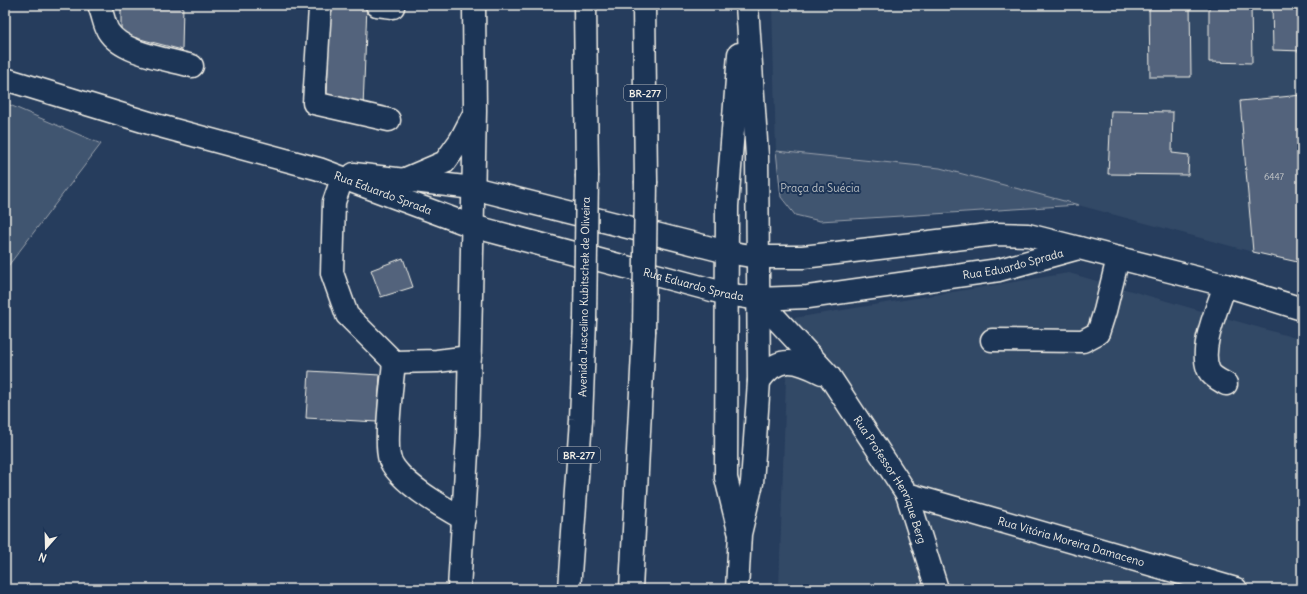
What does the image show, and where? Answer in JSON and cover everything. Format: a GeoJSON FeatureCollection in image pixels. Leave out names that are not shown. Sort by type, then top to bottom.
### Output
{"type":"FeatureCollection","features":[{"type":"Feature","properties":{"kind":"main road"},"geometry":{"type":"LineString","coordinates":[[322,5],[320,8],[314,103],[389,120]]}},
{"type":"Feature","properties":{"kind":"main road"},"geometry":{"type":"LineString","coordinates":[[459,589],[464,519],[470,357],[475,111],[474,5]]}},
{"type":"Feature","properties":{"kind":"main road","name":"Avenida Juscelino Kubitschek de Oliveira"},"geometry":{"type":"LineString","coordinates":[[570,589],[581,420],[584,320],[587,175],[585,5]]}},
{"type":"Feature","properties":{"kind":"main road","name":"BR-277"},"geometry":{"type":"LineString","coordinates":[[631,589],[644,332],[646,181],[644,5]]}},
{"type":"Feature","properties":{"kind":"main road"},"geometry":{"type":"LineString","coordinates":[[740,534],[726,478],[727,252],[730,162],[743,5]]}},
{"type":"Feature","properties":{"kind":"main road"},"geometry":{"type":"LineString","coordinates":[[737,589],[740,534],[752,483],[759,381],[757,156],[747,5]]}},
{"type":"Feature","properties":{"kind":"main road"},"geometry":{"type":"LineString","coordinates":[[100,6],[108,31],[117,41],[130,49],[192,66]]}},
{"type":"Feature","properties":{"kind":"main road","name":"Rua Eduardo Sprada"},"geometry":{"type":"LineString","coordinates":[[5,79],[156,125],[319,169],[473,188],[727,252],[757,257],[803,257],[997,234],[1028,235],[1225,285],[1302,309]]}},
{"type":"Feature","properties":{"kind":"main road"},"geometry":{"type":"LineString","coordinates":[[404,180],[445,162],[460,141],[475,111]]}},
{"type":"Feature","properties":{"kind":"main road","name":"Rua Eduardo Sprada"},"geometry":{"type":"LineString","coordinates":[[319,169],[342,179],[472,226],[727,294],[758,298],[808,297],[999,270],[1079,248]]}},
{"type":"Feature","properties":{"kind":"main road"},"geometry":{"type":"LineString","coordinates":[[342,179],[334,202],[332,273],[347,315],[394,362],[437,361],[470,357]]}},
{"type":"Feature","properties":{"kind":"main road"},"geometry":{"type":"LineString","coordinates":[[992,340],[1083,341],[1098,333],[1118,258]]}},
{"type":"Feature","properties":{"kind":"main road"},"geometry":{"type":"LineString","coordinates":[[1225,285],[1210,330],[1205,361],[1210,373],[1226,384]]}},
{"type":"Feature","properties":{"kind":"main road","name":"Rua Professor Henrique Berg"},"geometry":{"type":"LineString","coordinates":[[758,298],[830,377],[907,494],[937,589]]}},
{"type":"Feature","properties":{"kind":"main road","name":"Rua Professor Henrique Berg"},"geometry":{"type":"LineString","coordinates":[[759,381],[764,374],[774,366],[786,361],[803,363],[830,377]]}},
{"type":"Feature","properties":{"kind":"main road"},"geometry":{"type":"LineString","coordinates":[[394,362],[388,444],[390,460],[399,473],[431,500],[464,519]]}},
{"type":"Feature","properties":{"kind":"main road","name":"Rua Vitória Moreira Damaceno"},"geometry":{"type":"LineString","coordinates":[[907,494],[1236,589]]}},
{"type":"Feature","properties":{"kind":"shaded area"},"geometry":{"type":"Polygon","coordinates":[[[772,5],[1302,5],[1302,95],[1240,101],[1253,252],[940,168],[776,151],[772,5]]]}},
{"type":"Feature","properties":{"kind":"shaded area"},"geometry":{"type":"Polygon","coordinates":[[[1069,273],[1302,340],[1302,589],[779,589],[788,319],[1069,273]]]}},
{"type":"Feature","properties":{"kind":"green space"},"geometry":{"type":"Polygon","coordinates":[[[5,103],[101,144],[5,270],[5,103]]]}},
{"type":"Feature","properties":{"kind":"green space","name":"Praça da Suécia"},"geometry":{"type":"Polygon","coordinates":[[[776,151],[940,168],[1079,205],[820,221],[795,215],[781,197],[776,151]]]}},
{"type":"Feature","properties":{"kind":"building"},"geometry":{"type":"Polygon","coordinates":[[[121,5],[183,5],[182,50],[121,34],[121,5]]]}},
{"type":"Feature","properties":{"kind":"building"},"geometry":{"type":"Polygon","coordinates":[[[367,5],[363,108],[327,96],[330,8],[367,5]]]}},
{"type":"Feature","properties":{"kind":"building"},"geometry":{"type":"Polygon","coordinates":[[[1149,5],[1190,5],[1191,77],[1150,77],[1149,5]]]}},
{"type":"Feature","properties":{"kind":"building"},"geometry":{"type":"Polygon","coordinates":[[[1209,5],[1251,5],[1252,63],[1209,62],[1209,5]]]}},
{"type":"Feature","properties":{"kind":"building"},"geometry":{"type":"Polygon","coordinates":[[[1272,5],[1302,5],[1302,51],[1273,50],[1272,5]]]}},
{"type":"Feature","properties":{"kind":"building"},"geometry":{"type":"Polygon","coordinates":[[[1302,95],[1302,263],[1253,252],[1240,101],[1302,95]]]}},
{"type":"Feature","properties":{"kind":"building"},"geometry":{"type":"Polygon","coordinates":[[[1111,111],[1173,112],[1172,153],[1189,155],[1188,175],[1108,174],[1111,111]]]}},
{"type":"Feature","properties":{"kind":"building"},"geometry":{"type":"Polygon","coordinates":[[[403,258],[413,287],[381,297],[371,270],[403,258]]]}},
{"type":"Feature","properties":{"kind":"building"},"geometry":{"type":"Polygon","coordinates":[[[309,371],[380,375],[377,422],[306,418],[309,371]]]}}]}
